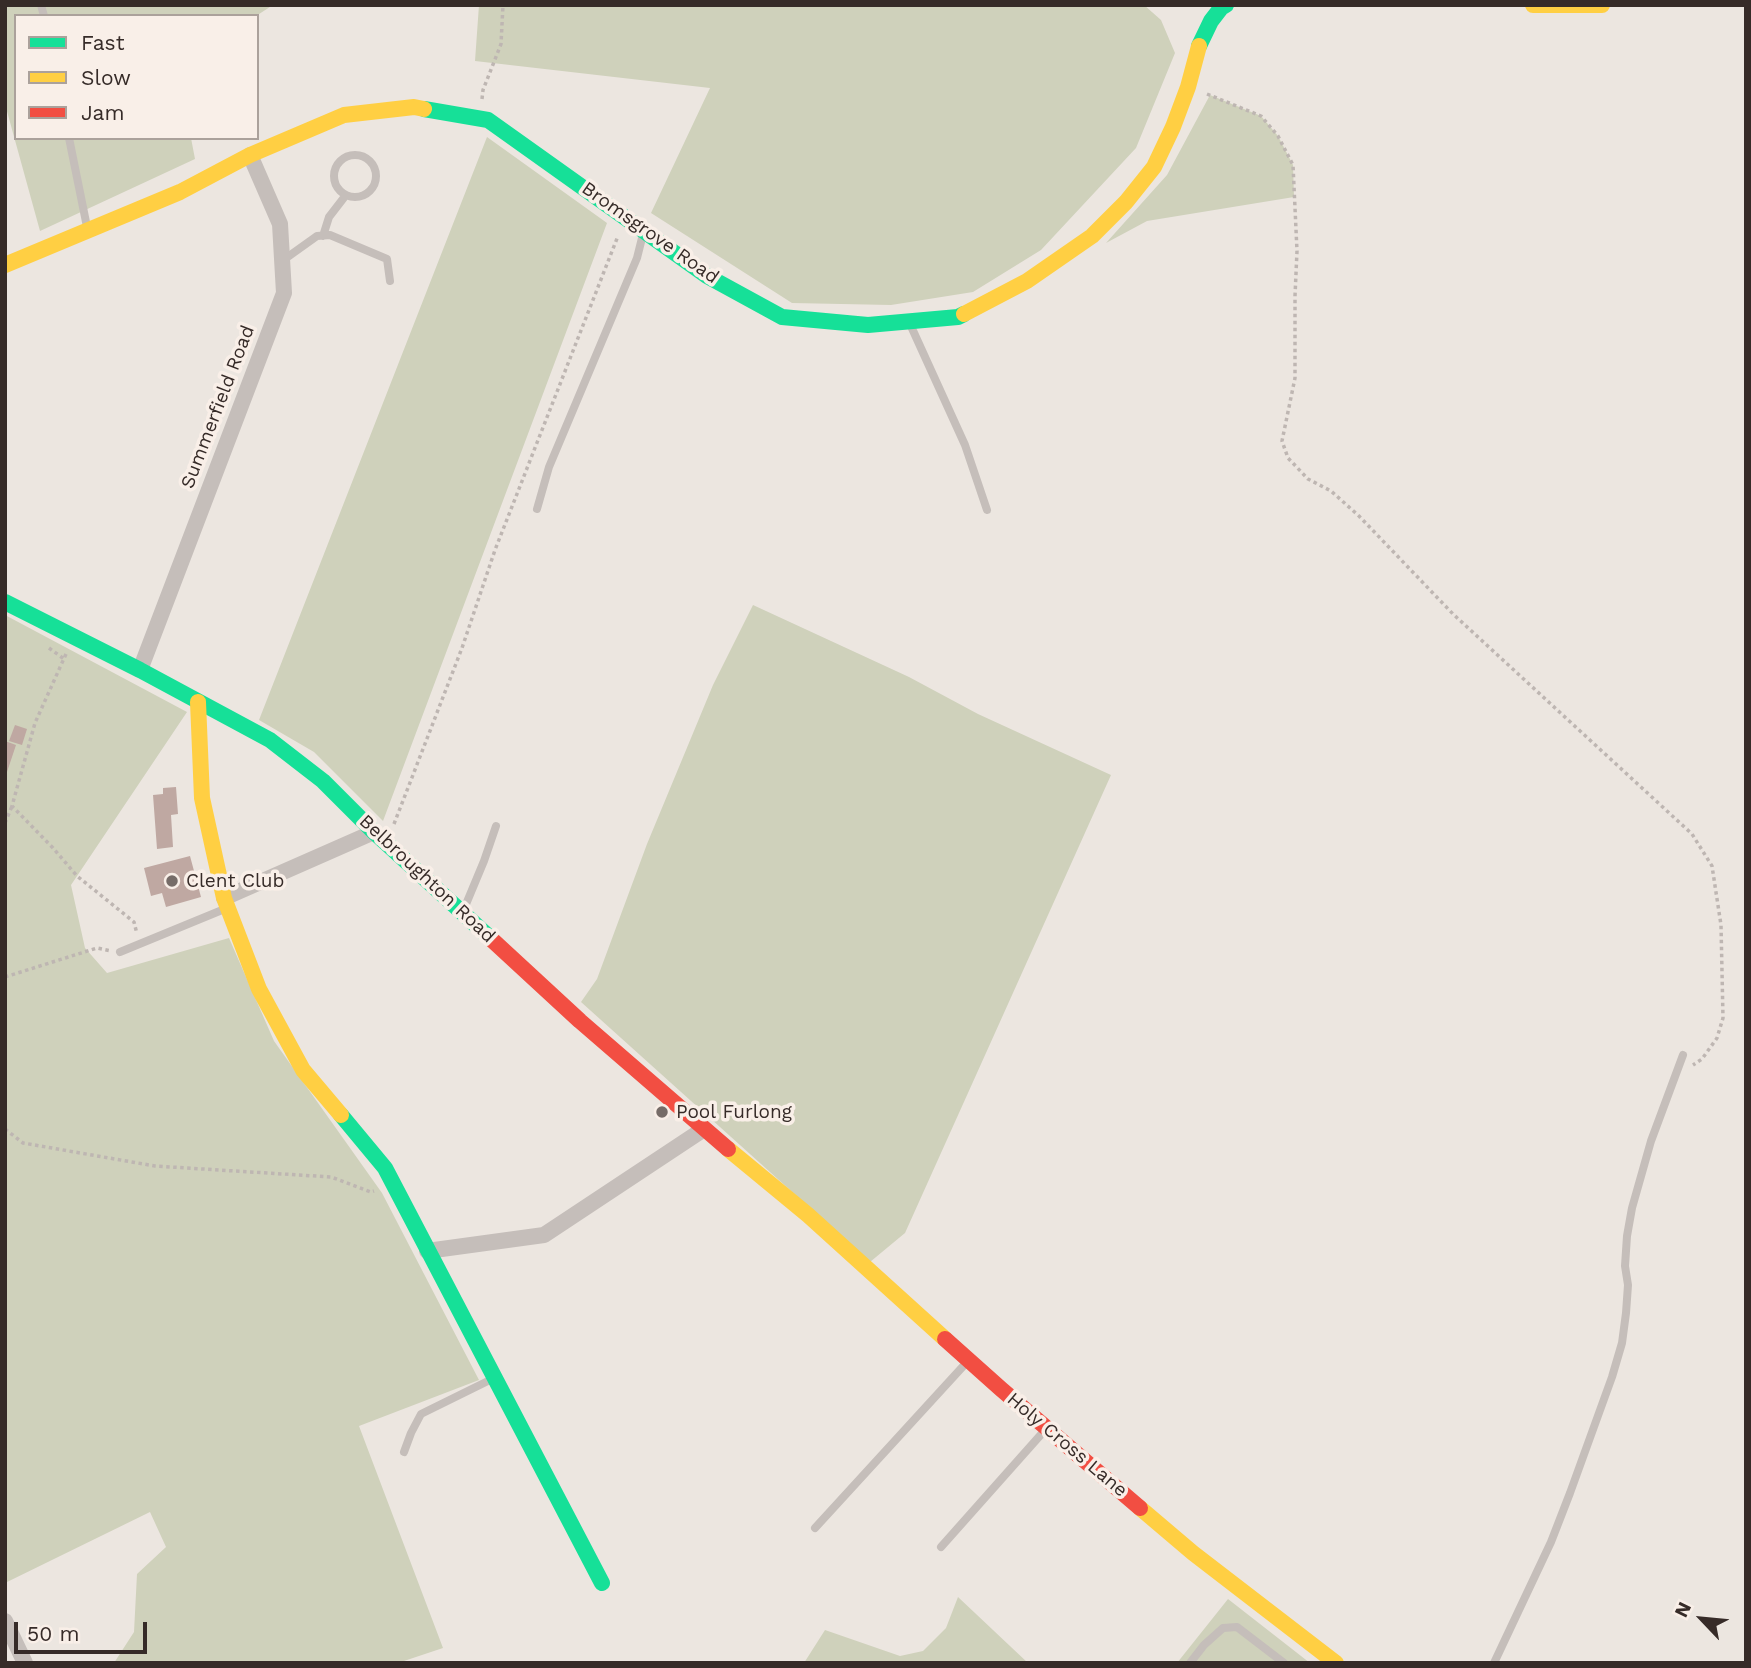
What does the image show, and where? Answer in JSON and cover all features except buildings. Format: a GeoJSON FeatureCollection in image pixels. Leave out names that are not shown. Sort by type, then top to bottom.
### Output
{"type":"FeatureCollection","features":[{"type":"Feature","properties":{"kind":"main road"},"geometry":{"type":"LineString","coordinates":[[1199,46],[1211,21],[1226,5]]}},
{"type":"Feature","properties":{"kind":"main road"},"geometry":{"type":"LineString","coordinates":[[1533,5],[1602,5]]}},
{"type":"Feature","properties":{"kind":"main road"},"geometry":{"type":"LineString","coordinates":[[1199,14],[1199,46]]}},
{"type":"Feature","properties":{"kind":"main road","name":"Bromsgrove Road"},"geometry":{"type":"LineString","coordinates":[[5,265],[180,192],[250,155],[344,115],[414,107],[488,120],[708,276],[782,317],[867,325],[958,317],[1027,281],[1092,236],[1126,202],[1154,167],[1173,127],[1199,46]]}},
{"type":"Feature","properties":{"kind":"main road","name":"Belbroughton Road"},"geometry":{"type":"LineString","coordinates":[[5,602],[270,740],[323,780],[580,1021],[808,1215]]}},
{"type":"Feature","properties":{"kind":"main road"},"geometry":{"type":"LineString","coordinates":[[198,702],[202,798],[226,903],[259,989],[303,1070],[384,1168],[602,1583]]}},
{"type":"Feature","properties":{"kind":"main road","name":"Holy Cross Lane"},"geometry":{"type":"LineString","coordinates":[[808,1215],[1046,1428],[1194,1553],[1336,1663]]}},
{"type":"Feature","properties":{"kind":"street","name":"Summerfield Road"},"geometry":{"type":"LineString","coordinates":[[140,670],[284,293],[280,224],[250,155]]}},
{"type":"Feature","properties":{"kind":"street"},"geometry":{"type":"LineString","coordinates":[[226,903],[380,836]]}},
{"type":"Feature","properties":{"kind":"street"},"geometry":{"type":"LineString","coordinates":[[427,1251],[544,1235],[704,1129]]}},
{"type":"Feature","properties":{"kind":"street"},"geometry":{"type":"LineString","coordinates":[[5,1621],[25,1663]]}},
{"type":"Feature","properties":{"kind":"lane"},"geometry":{"type":"LineString","coordinates":[[69,140],[88,230]]}},
{"type":"Feature","properties":{"kind":"lane"},"geometry":{"type":"LineString","coordinates":[[356,154],[363,156],[373,165],[376,178],[374,184],[359,197],[346,195],[335,185],[334,170],[342,158],[356,154]]}},
{"type":"Feature","properties":{"kind":"lane"},"geometry":{"type":"LineString","coordinates":[[323,236],[329,217],[346,195]]}},
{"type":"Feature","properties":{"kind":"lane"},"geometry":{"type":"LineString","coordinates":[[537,509],[549,467],[637,258],[644,231]]}},
{"type":"Feature","properties":{"kind":"lane"},"geometry":{"type":"LineString","coordinates":[[282,261],[317,236],[330,235],[387,259],[390,281]]}},
{"type":"Feature","properties":{"kind":"lane"},"geometry":{"type":"LineString","coordinates":[[909,321],[965,445],[987,510]]}},
{"type":"Feature","properties":{"kind":"lane"},"geometry":{"type":"LineString","coordinates":[[462,912],[496,826]]}},
{"type":"Feature","properties":{"kind":"lane"},"geometry":{"type":"LineString","coordinates":[[120,952],[226,903]]}},
{"type":"Feature","properties":{"kind":"lane"},"geometry":{"type":"LineString","coordinates":[[1494,1663],[1551,1542],[1612,1377],[1622,1343],[1626,1313],[1628,1285],[1625,1266],[1632,1208],[1651,1141],[1683,1055]]}},
{"type":"Feature","properties":{"kind":"lane"},"geometry":{"type":"LineString","coordinates":[[816,1528],[969,1360]]}},
{"type":"Feature","properties":{"kind":"lane"},"geometry":{"type":"LineString","coordinates":[[404,1452],[421,1414],[495,1378]]}},
{"type":"Feature","properties":{"kind":"lane"},"geometry":{"type":"LineString","coordinates":[[941,1547],[1046,1428]]}},
{"type":"Feature","properties":{"kind":"lane"},"geometry":{"type":"LineString","coordinates":[[1190,1663],[1204,1644],[1223,1629],[1237,1628],[1284,1663]]}},
{"type":"Feature","properties":{"kind":"path"},"geometry":{"type":"LineString","coordinates":[[479,118],[483,90],[501,44],[503,5]]}},
{"type":"Feature","properties":{"kind":"path"},"geometry":{"type":"LineString","coordinates":[[1188,87],[1261,116],[1278,136],[1293,165],[1297,251],[1295,378],[1282,442],[1288,458],[1308,479],[1331,491],[1359,516],[1454,614],[1692,834],[1712,866],[1721,925],[1723,1018],[1717,1038],[1702,1059],[1676,1076]]}},
{"type":"Feature","properties":{"kind":"path"},"geometry":{"type":"LineString","coordinates":[[380,836],[397,818],[462,648],[495,550],[625,218]]}},
{"type":"Feature","properties":{"kind":"path"},"geometry":{"type":"LineString","coordinates":[[5,823],[35,723],[74,636]]}},
{"type":"Feature","properties":{"kind":"path"},"geometry":{"type":"LineString","coordinates":[[12,806],[77,877],[134,922],[140,944]]}},
{"type":"Feature","properties":{"kind":"path"},"geometry":{"type":"LineString","coordinates":[[5,977],[97,948],[120,952]]}},
{"type":"Feature","properties":{"kind":"path"},"geometry":{"type":"LineString","coordinates":[[5,1129],[23,1143],[155,1166],[331,1177],[371,1192],[393,1184]]}},
{"type":"Feature","properties":{"kind":"green space"},"geometry":{"type":"Polygon","coordinates":[[[5,5],[273,5],[259,14],[14,14],[14,137],[5,104],[5,5]]]}},
{"type":"Feature","properties":{"kind":"green space"},"geometry":{"type":"Polygon","coordinates":[[[479,5],[1144,5],[1161,20],[1175,53],[1136,148],[1041,250],[973,292],[891,305],[792,303],[651,213],[710,88],[475,61],[479,5]]]}},
{"type":"Feature","properties":{"kind":"green space"},"geometry":{"type":"Polygon","coordinates":[[[1210,95],[1261,116],[1278,136],[1293,165],[1294,197],[1147,221],[1106,243],[1167,175],[1210,95]]]}},
{"type":"Feature","properties":{"kind":"green space"},"geometry":{"type":"Polygon","coordinates":[[[487,137],[607,223],[383,821],[314,752],[259,720],[487,137]]]}},
{"type":"Feature","properties":{"kind":"green space"},"geometry":{"type":"Polygon","coordinates":[[[15,140],[191,140],[195,159],[40,231],[15,140]]]}},
{"type":"Feature","properties":{"kind":"green space"},"geometry":{"type":"Polygon","coordinates":[[[753,605],[1111,775],[905,1233],[870,1262],[581,1002],[597,979],[647,844],[713,685],[753,605]]]}},
{"type":"Feature","properties":{"kind":"green space"},"geometry":{"type":"Polygon","coordinates":[[[5,615],[187,712],[71,885],[85,948],[107,973],[229,938],[274,1041],[382,1193],[479,1380],[359,1426],[443,1648],[398,1663],[114,1663],[134,1632],[137,1574],[166,1547],[150,1512],[5,1583],[5,615]]]}},
{"type":"Feature","properties":{"kind":"green space"},"geometry":{"type":"Polygon","coordinates":[[[958,1597],[1028,1663],[804,1663],[825,1630],[900,1656],[923,1651],[946,1628],[958,1597]]]}},
{"type":"Feature","properties":{"kind":"green space"},"geometry":{"type":"Polygon","coordinates":[[[1228,1599],[1310,1663],[1177,1663],[1228,1599]]]}},
{"type":"Feature","properties":{"kind":"traffic: fast"},"geometry":{"type":"LineString","coordinates":[[1199,46],[1211,21],[1226,5]]}},
{"type":"Feature","properties":{"kind":"traffic: fast"},"geometry":{"type":"LineString","coordinates":[[424,109],[488,120],[707,276],[782,317],[868,325],[958,317],[964,314]]}},
{"type":"Feature","properties":{"kind":"traffic: fast"},"geometry":{"type":"LineString","coordinates":[[5,602],[270,740],[323,781],[374,832],[489,937]]}},
{"type":"Feature","properties":{"kind":"traffic: fast"},"geometry":{"type":"LineString","coordinates":[[341,1115],[385,1168],[602,1583]]}},
{"type":"Feature","properties":{"kind":"traffic: slow"},"geometry":{"type":"LineString","coordinates":[[1533,5],[1602,5]]}},
{"type":"Feature","properties":{"kind":"traffic: slow"},"geometry":{"type":"LineString","coordinates":[[964,314],[1027,281],[1092,236],[1126,202],[1154,167],[1173,127],[1199,46]]}},
{"type":"Feature","properties":{"kind":"traffic: slow"},"geometry":{"type":"LineString","coordinates":[[5,265],[180,192],[250,155],[344,115],[414,107],[424,109]]}},
{"type":"Feature","properties":{"kind":"traffic: slow"},"geometry":{"type":"LineString","coordinates":[[198,702],[202,798],[224,898],[259,989],[303,1070],[341,1115]]}},
{"type":"Feature","properties":{"kind":"traffic: slow"},"geometry":{"type":"LineString","coordinates":[[728,1149],[808,1215],[945,1339]]}},
{"type":"Feature","properties":{"kind":"traffic: slow"},"geometry":{"type":"LineString","coordinates":[[1140,1508],[1193,1553],[1336,1663]]}},
{"type":"Feature","properties":{"kind":"traffic: jam"},"geometry":{"type":"LineString","coordinates":[[489,937],[580,1021],[728,1149]]}},
{"type":"Feature","properties":{"kind":"traffic: jam"},"geometry":{"type":"LineString","coordinates":[[945,1339],[1140,1508]]}},
{"type":"Feature","properties":{"kind":"place","name":"Clent Club"},"geometry":{"type":"Point","coordinates":[172,881]}},
{"type":"Feature","properties":{"kind":"place","name":"Pool Furlong"},"geometry":{"type":"Point","coordinates":[662,1112]}}]}
